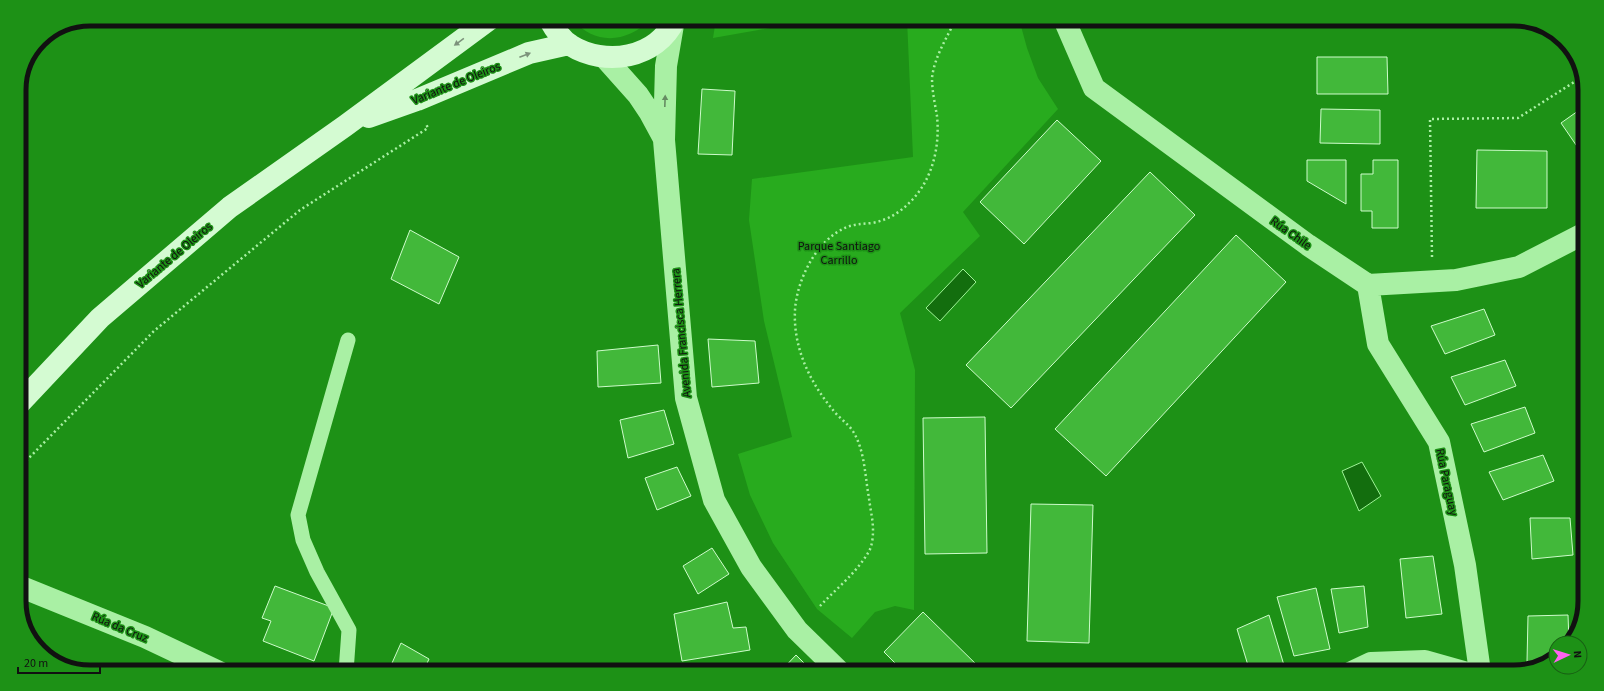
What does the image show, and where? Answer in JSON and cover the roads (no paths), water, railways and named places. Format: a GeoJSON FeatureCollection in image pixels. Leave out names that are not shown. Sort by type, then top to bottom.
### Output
{"type":"FeatureCollection","features":[{"type":"Feature","properties":{"kind":"main road","name":"Variante de Oleiros"},"geometry":{"type":"LineString","coordinates":[[26,397],[100,318],[230,207],[345,126],[481,26]]}},
{"type":"Feature","properties":{"kind":"main road"},"geometry":{"type":"LineString","coordinates":[[552,26],[569,44],[586,53],[605,58],[625,57],[644,51],[660,40],[671,26]]}},
{"type":"Feature","properties":{"kind":"main road","name":"Variante de Oleiros"},"geometry":{"type":"LineString","coordinates":[[345,126],[417,100],[529,53],[569,44]]}},
{"type":"Feature","properties":{"kind":"street","name":"Avenida Francisca Herrera"},"geometry":{"type":"LineString","coordinates":[[673,26],[666,66],[664,140],[686,398],[714,500],[751,567],[797,630],[833,665]]}},
{"type":"Feature","properties":{"kind":"street","name":"Rúa Chile"},"geometry":{"type":"LineString","coordinates":[[1067,26],[1094,88],[1308,245],[1368,285]]}},
{"type":"Feature","properties":{"kind":"street","name":"Avenida Francisca Herrera"},"geometry":{"type":"LineString","coordinates":[[605,58],[638,95],[650,113],[664,140]]}},
{"type":"Feature","properties":{"kind":"street"},"geometry":{"type":"LineString","coordinates":[[1368,285],[1456,280],[1519,267],[1578,237]]}},
{"type":"Feature","properties":{"kind":"street","name":"Rúa Paraguay"},"geometry":{"type":"LineString","coordinates":[[1368,285],[1378,344],[1439,442],[1465,565],[1479,665]]}},
{"type":"Feature","properties":{"kind":"street","name":"Rúa da Cruz"},"geometry":{"type":"LineString","coordinates":[[26,589],[145,637],[205,665]]}},
{"type":"Feature","properties":{"kind":"street"},"geometry":{"type":"LineString","coordinates":[[1367,665],[1371,663],[1425,661],[1439,665]]}},
{"type":"Feature","properties":{"kind":"lane"},"geometry":{"type":"LineString","coordinates":[[346,665],[348,630],[303,540],[298,515],[348,340]]}},
{"type":"Feature","properties":{"kind":"park label","name":"Parque Santiago Carrillo"},"geometry":{"type":"Point","coordinates":[839,253]}}]}
